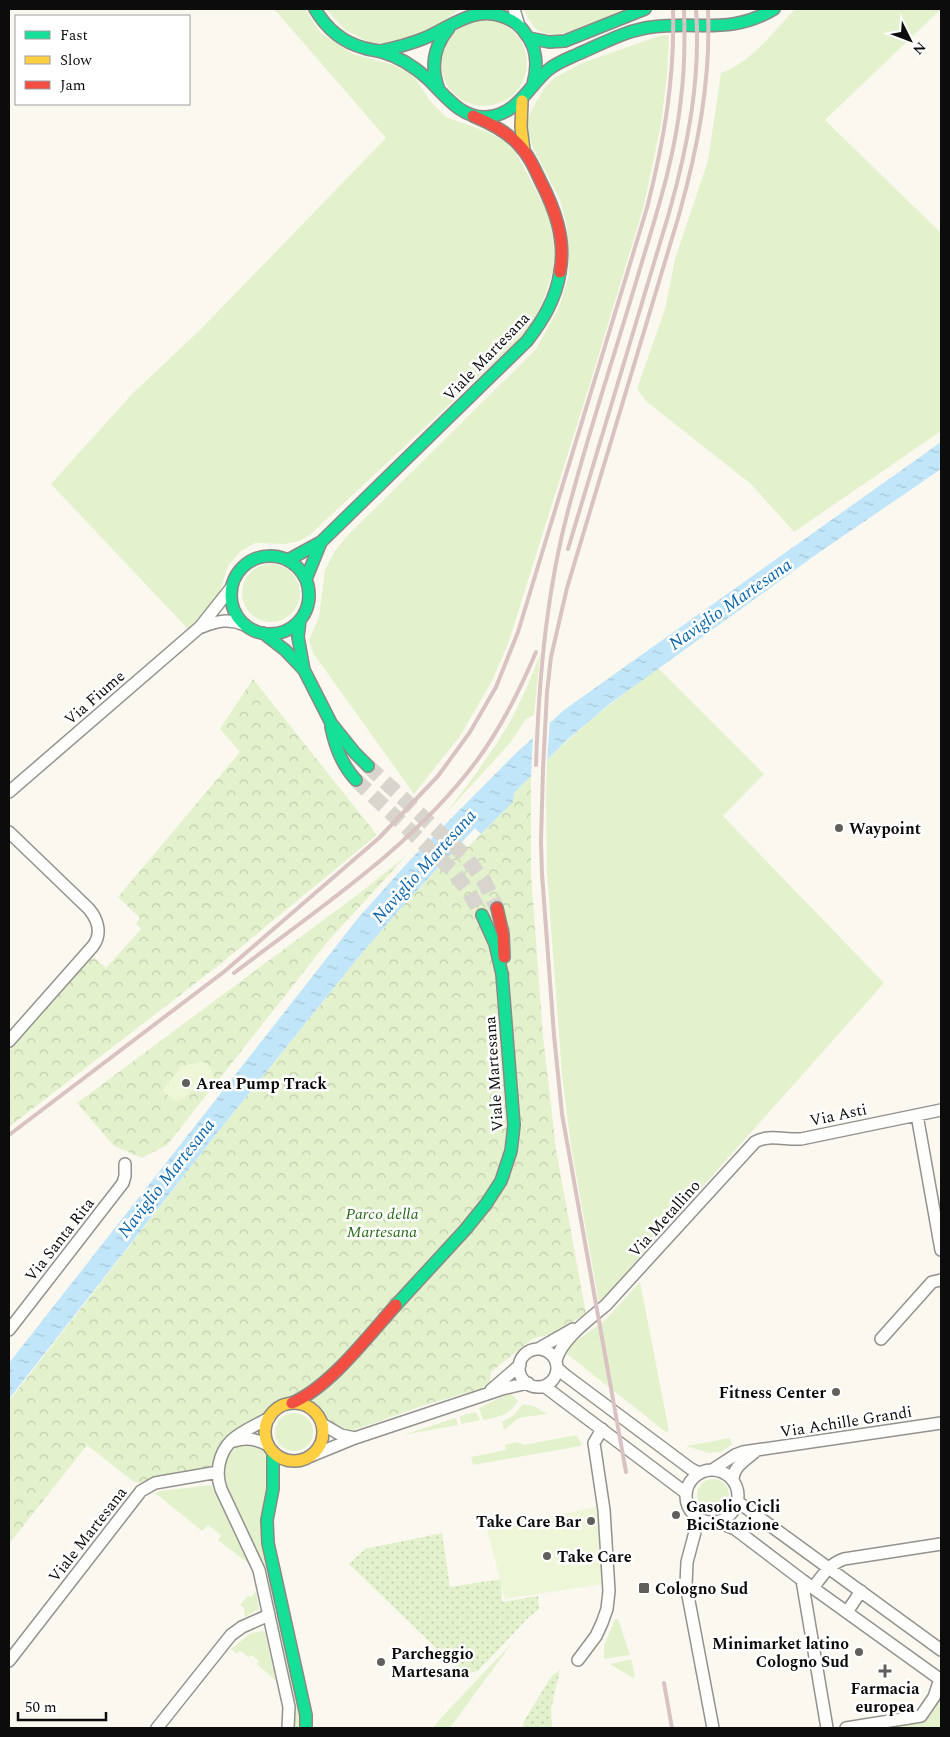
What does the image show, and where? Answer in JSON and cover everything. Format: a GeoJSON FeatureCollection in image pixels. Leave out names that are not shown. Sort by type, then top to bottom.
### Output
{"type":"FeatureCollection","features":[{"type":"Feature","properties":{"kind":"street"},"geometry":{"type":"LineString","coordinates":[[315,9],[325,24],[345,41],[362,48],[380,51],[411,67],[426,78],[456,108],[473,116],[486,117],[500,115],[512,109],[522,101],[540,76],[560,62],[636,31],[662,26],[742,24],[762,17],[774,9]]}},
{"type":"Feature","properties":{"kind":"street"},"geometry":{"type":"LineString","coordinates":[[514,9],[520,26],[534,48],[537,62],[531,89]]}},
{"type":"Feature","properties":{"kind":"street"},"geometry":{"type":"LineString","coordinates":[[529,38],[549,42],[566,40],[645,9]]}},
{"type":"Feature","properties":{"kind":"street"},"geometry":{"type":"LineString","coordinates":[[441,94],[434,75],[434,56],[440,38],[454,24],[475,12],[501,16],[520,26]]}},
{"type":"Feature","properties":{"kind":"street"},"geometry":{"type":"LineString","coordinates":[[380,51],[416,42],[454,24]]}},
{"type":"Feature","properties":{"kind":"street","name":"Viale Martesana"},"geometry":{"type":"LineString","coordinates":[[288,560],[321,542],[527,341],[542,323],[552,305],[559,284],[562,264],[560,225],[553,204],[524,150],[520,127],[522,101]]}},
{"type":"Feature","properties":{"kind":"street","name":"Viale Martesana"},"geometry":{"type":"LineString","coordinates":[[473,116],[500,129],[524,150]]}},
{"type":"Feature","properties":{"kind":"street","name":"Viale Martesana"},"geometry":{"type":"LineString","coordinates":[[306,579],[321,542]]}},
{"type":"Feature","properties":{"kind":"street"},"geometry":{"type":"LineString","coordinates":[[263,634],[282,632],[293,627],[300,620],[308,605],[309,588],[299,568],[288,560],[269,555],[250,561],[240,570],[231,588],[233,608],[245,625],[263,634],[280,646],[304,670]]}},
{"type":"Feature","properties":{"kind":"street","name":"Via Fiume"},"geometry":{"type":"LineString","coordinates":[[9,792],[200,627],[231,588]]}},
{"type":"Feature","properties":{"kind":"street","name":"Via Fiume"},"geometry":{"type":"LineString","coordinates":[[200,627],[227,620],[245,625]]}},
{"type":"Feature","properties":{"kind":"street"},"geometry":{"type":"LineString","coordinates":[[300,620],[298,637],[304,670],[331,723],[368,766]]}},
{"type":"Feature","properties":{"kind":"street"},"geometry":{"type":"LineString","coordinates":[[331,723],[337,749],[347,769],[356,780]]}},
{"type":"Feature","properties":{"kind":"street"},"geometry":{"type":"LineString","coordinates":[[9,832],[89,910],[97,924],[98,937],[95,943],[9,1041]]}},
{"type":"Feature","properties":{"kind":"street","name":"Viale Martesana"},"geometry":{"type":"LineString","coordinates":[[497,908],[503,934],[504,957],[502,974]]}},
{"type":"Feature","properties":{"kind":"street","name":"Viale Martesana"},"geometry":{"type":"LineString","coordinates":[[321,1422],[320,1402],[325,1386],[331,1377],[465,1230],[493,1194],[504,1173],[511,1151],[514,1125],[502,974],[491,935],[482,915]]}},
{"type":"Feature","properties":{"kind":"street","name":"Via Asti"},"geometry":{"type":"LineString","coordinates":[[765,1138],[801,1139],[941,1110]]}},
{"type":"Feature","properties":{"kind":"street"},"geometry":{"type":"LineString","coordinates":[[917,1115],[941,1250]]}},
{"type":"Feature","properties":{"kind":"street","name":"Via Metallino"},"geometry":{"type":"LineString","coordinates":[[556,1364],[561,1348],[587,1321],[606,1305],[752,1145],[765,1138]]}},
{"type":"Feature","properties":{"kind":"street","name":"Via Santa Rita"},"geometry":{"type":"LineString","coordinates":[[9,1330],[123,1183],[125,1164]]}},
{"type":"Feature","properties":{"kind":"street"},"geometry":{"type":"LineString","coordinates":[[881,1339],[932,1282],[941,1280]]}},
{"type":"Feature","properties":{"kind":"street","name":"Via Metallino"},"geometry":{"type":"LineString","coordinates":[[538,1350],[587,1321]]}},
{"type":"Feature","properties":{"kind":"street"},"geometry":{"type":"LineString","coordinates":[[479,1397],[504,1380],[520,1365],[526,1354],[533,1350],[549,1352],[565,1376],[699,1473]]}},
{"type":"Feature","properties":{"kind":"street"},"geometry":{"type":"LineString","coordinates":[[273,1489],[289,1468],[311,1456],[354,1438],[502,1389],[528,1384],[544,1386],[553,1380],[556,1364]]}},
{"type":"Feature","properties":{"kind":"street"},"geometry":{"type":"LineString","coordinates":[[520,1365],[521,1375],[528,1384]]}},
{"type":"Feature","properties":{"kind":"street","name":"Viale Martesana"},"geometry":{"type":"LineString","coordinates":[[292,1403],[304,1398],[331,1377]]}},
{"type":"Feature","properties":{"kind":"street"},"geometry":{"type":"LineString","coordinates":[[544,1386],[686,1493]]}},
{"type":"Feature","properties":{"kind":"street"},"geometry":{"type":"LineString","coordinates":[[288,1728],[289,1707],[259,1570],[220,1487],[218,1472],[221,1459],[230,1442],[240,1434],[269,1418],[279,1408],[292,1403],[306,1406],[314,1412],[321,1422],[335,1432],[354,1438]]}},
{"type":"Feature","properties":{"kind":"street"},"geometry":{"type":"LineString","coordinates":[[269,1418],[265,1431],[270,1448],[273,1489],[267,1520],[268,1543],[306,1716],[306,1728]]}},
{"type":"Feature","properties":{"kind":"street"},"geometry":{"type":"LineString","coordinates":[[311,1456],[320,1444],[323,1434],[321,1422]]}},
{"type":"Feature","properties":{"kind":"street","name":"Via Achille Grandi"},"geometry":{"type":"LineString","coordinates":[[712,1470],[743,1452],[941,1422]]}},
{"type":"Feature","properties":{"kind":"street"},"geometry":{"type":"LineString","coordinates":[[578,1660],[596,1636],[607,1609],[609,1591],[604,1510],[594,1443],[602,1429]]}},
{"type":"Feature","properties":{"kind":"street"},"geometry":{"type":"LineString","coordinates":[[230,1442],[249,1439],[260,1441],[281,1458],[289,1468]]}},
{"type":"Feature","properties":{"kind":"street"},"geometry":{"type":"LineString","coordinates":[[693,1542],[699,1532],[714,1522],[730,1516],[736,1508],[738,1488],[733,1474],[756,1451]]}},
{"type":"Feature","properties":{"kind":"street"},"geometry":{"type":"LineString","coordinates":[[734,1480],[723,1472],[712,1470],[699,1473],[689,1483],[686,1493],[687,1505],[694,1515],[701,1520],[735,1529],[802,1580],[941,1679],[934,1696],[921,1716],[846,1728]]}},
{"type":"Feature","properties":{"kind":"street","name":"Viale Martesana"},"geometry":{"type":"LineString","coordinates":[[9,1661],[141,1491],[155,1483],[218,1472]]}},
{"type":"Feature","properties":{"kind":"street"},"geometry":{"type":"LineString","coordinates":[[738,1502],[941,1650]]}},
{"type":"Feature","properties":{"kind":"street"},"geometry":{"type":"LineString","coordinates":[[694,1515],[696,1532],[687,1562],[686,1584],[713,1728]]}},
{"type":"Feature","properties":{"kind":"street"},"geometry":{"type":"LineString","coordinates":[[813,1588],[828,1568],[844,1558],[941,1544]]}},
{"type":"Feature","properties":{"kind":"street"},"geometry":{"type":"LineString","coordinates":[[802,1580],[827,1728]]}},
{"type":"Feature","properties":{"kind":"street"},"geometry":{"type":"LineString","coordinates":[[846,1612],[861,1592]]}},
{"type":"Feature","properties":{"kind":"street"},"geometry":{"type":"LineString","coordinates":[[157,1728],[231,1635],[242,1627],[268,1615]]}},
{"type":"Feature","properties":{"kind":"green space"},"geometry":{"type":"Polygon","coordinates":[[[274,9],[305,9],[321,33],[353,54],[394,65],[414,76],[430,101],[446,117],[488,132],[506,142],[516,153],[548,212],[554,241],[553,270],[543,302],[529,328],[517,341],[310,535],[299,541],[286,544],[255,543],[241,551],[228,566],[219,594],[188,629],[51,484],[133,393],[199,331],[386,138],[274,9]]]}},
{"type":"Feature","properties":{"kind":"green space"},"geometry":{"type":"Polygon","coordinates":[[[326,9],[460,9],[441,24],[393,45],[370,43],[345,30],[326,9]]]}},
{"type":"Feature","properties":{"kind":"green space"},"geometry":{"type":"Polygon","coordinates":[[[523,9],[626,9],[581,29],[556,34],[545,33],[536,29],[523,9]]]}},
{"type":"Feature","properties":{"kind":"green space"},"geometry":{"type":"Polygon","coordinates":[[[795,9],[938,9],[939,11],[825,120],[941,233],[941,431],[794,532],[751,484],[647,402],[637,389],[665,309],[675,259],[708,161],[721,73],[743,62],[795,9]]]}},
{"type":"Feature","properties":{"kind":"green space"},"geometry":{"type":"Polygon","coordinates":[[[484,20],[500,24],[514,33],[523,47],[527,63],[523,79],[514,93],[500,102],[484,106],[468,102],[454,93],[445,79],[441,63],[445,47],[454,33],[468,24],[484,20]]]}},
{"type":"Feature","properties":{"kind":"green space"},"geometry":{"type":"Polygon","coordinates":[[[669,35],[667,75],[661,125],[643,209],[508,644],[492,681],[460,736],[414,794],[313,653],[309,640],[319,617],[325,570],[335,551],[347,536],[536,349],[559,307],[569,275],[567,227],[560,200],[532,146],[527,125],[529,115],[544,88],[554,78],[582,63],[659,36],[669,35]]]}},
{"type":"Feature","properties":{"kind":"green space"},"geometry":{"type":"Polygon","coordinates":[[[265,564],[277,564],[292,572],[300,587],[300,599],[292,614],[277,622],[265,622],[250,614],[242,599],[242,587],[250,572],[265,564]]]}},
{"type":"Feature","properties":{"kind":"green space"},"geometry":{"type":"Polygon","coordinates":[[[540,654],[534,715],[526,719],[510,743],[448,811],[498,742],[524,694],[540,654]]]}},
{"type":"Feature","properties":{"kind":"green space"},"geometry":{"type":"Polygon","coordinates":[[[658,668],[764,774],[723,816],[884,983],[599,1303],[571,1146],[562,1075],[547,873],[547,760],[587,723],[658,668]]]}},
{"type":"Feature","properties":{"kind":"green space"},"geometry":{"type":"Polygon","coordinates":[[[253,679],[377,835],[219,965],[9,1127],[9,1051],[92,956],[106,968],[141,929],[136,923],[140,918],[118,897],[240,752],[220,729],[253,679]]]}},
{"type":"Feature","properties":{"kind":"green space","name":"Parco della Martesana"},"geometry":{"type":"Polygon","coordinates":[[[531,776],[531,873],[543,1036],[556,1149],[586,1314],[549,1335],[534,1338],[491,1372],[490,1386],[425,1405],[343,1434],[321,1424],[315,1410],[290,1401],[264,1421],[229,1442],[218,1471],[148,1484],[134,1482],[87,1445],[9,1544],[9,1401],[218,1132],[357,959],[462,842],[468,847],[513,802],[514,793],[531,776]]]}},
{"type":"Feature","properties":{"kind":"green space"},"geometry":{"type":"Polygon","coordinates":[[[406,856],[329,940],[167,1145],[142,1158],[114,1146],[77,1103],[361,892],[406,856]]]}},
{"type":"Feature","properties":{"kind":"green space","name":"Area Pump Track"},"geometry":{"type":"Polygon","coordinates":[[[201,1062],[210,1067],[212,1078],[178,1101],[173,1100],[163,1091],[182,1066],[201,1062]]]}},
{"type":"Feature","properties":{"kind":"green space"},"geometry":{"type":"Polygon","coordinates":[[[640,1282],[669,1431],[666,1432],[563,1351],[605,1320],[640,1282]]]}},
{"type":"Feature","properties":{"kind":"green space"},"geometry":{"type":"Polygon","coordinates":[[[510,1393],[518,1401],[511,1410],[498,1417],[483,1420],[479,1408],[510,1393]]]}},
{"type":"Feature","properties":{"kind":"green space"},"geometry":{"type":"Polygon","coordinates":[[[523,1404],[533,1406],[548,1414],[523,1417],[504,1430],[502,1422],[514,1415],[523,1404]]]}},
{"type":"Feature","properties":{"kind":"green space"},"geometry":{"type":"Polygon","coordinates":[[[476,1412],[480,1420],[461,1424],[460,1416],[476,1412]]]}},
{"type":"Feature","properties":{"kind":"green space"},"geometry":{"type":"Polygon","coordinates":[[[294,1413],[308,1418],[313,1432],[308,1446],[294,1451],[280,1446],[275,1432],[280,1418],[294,1413]]]}},
{"type":"Feature","properties":{"kind":"green space"},"geometry":{"type":"Polygon","coordinates":[[[456,1418],[458,1425],[403,1435],[456,1418]]]}},
{"type":"Feature","properties":{"kind":"green space"},"geometry":{"type":"Polygon","coordinates":[[[576,1435],[582,1444],[580,1446],[473,1465],[471,1457],[506,1450],[505,1445],[517,1442],[524,1445],[576,1435]]]}},
{"type":"Feature","properties":{"kind":"green space"},"geometry":{"type":"Polygon","coordinates":[[[730,1438],[732,1444],[721,1452],[709,1453],[686,1446],[730,1438]]]}},
{"type":"Feature","properties":{"kind":"green space"},"geometry":{"type":"Polygon","coordinates":[[[229,1442],[268,1445],[268,1509],[306,1728],[288,1728],[259,1570],[219,1483],[229,1442]]]}},
{"type":"Feature","properties":{"kind":"green space"},"geometry":{"type":"Polygon","coordinates":[[[713,1479],[724,1484],[729,1495],[724,1506],[713,1511],[702,1506],[697,1495],[702,1484],[713,1479]]]}},
{"type":"Feature","properties":{"kind":"green space"},"geometry":{"type":"Polygon","coordinates":[[[211,1485],[249,1564],[218,1540],[221,1535],[208,1525],[202,1531],[155,1493],[211,1485]]]}},
{"type":"Feature","properties":{"kind":"green space","name":"Take Care"},"geometry":{"type":"Polygon","coordinates":[[[597,1507],[603,1584],[505,1599],[487,1529],[597,1507]]]}},
{"type":"Feature","properties":{"kind":"green space"},"geometry":{"type":"Polygon","coordinates":[[[442,1533],[450,1587],[501,1579],[502,1602],[538,1596],[539,1609],[528,1618],[478,1671],[463,1674],[349,1564],[365,1549],[442,1533]]]}},
{"type":"Feature","properties":{"kind":"green space"},"geometry":{"type":"Polygon","coordinates":[[[256,1591],[259,1609],[245,1617],[244,1608],[240,1605],[248,1596],[251,1597],[256,1591]]]}},
{"type":"Feature","properties":{"kind":"green space"},"geometry":{"type":"Polygon","coordinates":[[[615,1619],[618,1619],[630,1655],[604,1659],[604,1646],[615,1619]]]}},
{"type":"Feature","properties":{"kind":"green space"},"geometry":{"type":"Polygon","coordinates":[[[265,1632],[276,1681],[257,1664],[259,1661],[251,1655],[249,1657],[240,1651],[237,1654],[231,1649],[251,1633],[265,1632]]]}},
{"type":"Feature","properties":{"kind":"green space"},"geometry":{"type":"Polygon","coordinates":[[[512,1643],[450,1728],[433,1728],[440,1719],[512,1643]]]}},
{"type":"Feature","properties":{"kind":"green space"},"geometry":{"type":"Polygon","coordinates":[[[631,1659],[635,1676],[633,1678],[610,1664],[631,1659]]]}},
{"type":"Feature","properties":{"kind":"green space"},"geometry":{"type":"Polygon","coordinates":[[[560,1670],[551,1709],[552,1728],[523,1728],[524,1721],[551,1677],[560,1670]]]}},
{"type":"Feature","properties":{"kind":"green space"},"geometry":{"type":"Polygon","coordinates":[[[936,1693],[941,1697],[941,1728],[874,1728],[916,1719],[936,1693]]]}},
{"type":"Feature","properties":{"kind":"water","name":"Naviglio Martesana"},"geometry":{"type":"Polygon","coordinates":[[[941,442],[941,469],[814,556],[611,703],[568,739],[514,793],[513,802],[481,834],[475,828],[408,900],[357,959],[218,1132],[9,1399],[9,1363],[359,917],[410,860],[515,754],[564,710],[941,442]]]}},
{"type":"Feature","properties":{"kind":"pier"},"geometry":{"type":"Polygon","coordinates":[[[550,719],[547,763],[531,779],[533,733],[550,719]]]}},
{"type":"Feature","properties":{"kind":"tunnel"},"geometry":{"type":"LineString","coordinates":[[368,766],[466,857],[484,881],[497,908]]}},
{"type":"Feature","properties":{"kind":"tunnel"},"geometry":{"type":"LineString","coordinates":[[356,780],[452,870],[468,891],[482,915]]}},
{"type":"Feature","properties":{"kind":"railway"},"geometry":{"type":"LineString","coordinates":[[9,1135],[225,971],[379,838],[438,776],[470,732],[496,687],[518,632],[647,208],[659,158],[667,109],[672,60],[673,9]]}},
{"type":"Feature","properties":{"kind":"railway"},"geometry":{"type":"LineString","coordinates":[[536,765],[542,663],[556,562],[563,529],[596,412],[670,164],[682,87],[684,9]]}},
{"type":"Feature","properties":{"kind":"railway"},"geometry":{"type":"LineString","coordinates":[[568,549],[669,213],[682,163],[695,86],[697,61],[696,9]]}},
{"type":"Feature","properties":{"kind":"railway"},"geometry":{"type":"LineString","coordinates":[[626,1472],[562,1114],[542,874],[543,769],[547,692],[551,657],[567,588],[679,215],[692,164],[705,87],[708,9]]}},
{"type":"Feature","properties":{"kind":"railway"},"geometry":{"type":"LineString","coordinates":[[234,973],[364,874],[395,848],[453,791],[478,759],[503,721],[536,652]]}},
{"type":"Feature","properties":{"kind":"railway"},"geometry":{"type":"LineString","coordinates":[[664,1683],[672,1728]]}},
{"type":"Feature","properties":{"kind":"traffic: fast"},"geometry":{"type":"LineString","coordinates":[[315,9],[324,22],[342,38],[366,49],[382,52],[401,60],[428,79],[461,110],[468,114],[486,117],[497,115],[514,106],[555,65],[623,34],[652,27],[729,25],[758,17],[774,9]]}},
{"type":"Feature","properties":{"kind":"traffic: fast"},"geometry":{"type":"LineString","coordinates":[[529,38],[549,42],[565,41],[645,9]]}},
{"type":"Feature","properties":{"kind":"traffic: fast"},"geometry":{"type":"LineString","coordinates":[[380,51],[419,40],[473,15],[493,14],[516,23],[529,38],[535,57],[536,70],[533,84]]}},
{"type":"Feature","properties":{"kind":"traffic: fast"},"geometry":{"type":"LineString","coordinates":[[439,90],[434,65],[436,50],[449,28]]}},
{"type":"Feature","properties":{"kind":"traffic: fast"},"geometry":{"type":"LineString","coordinates":[[288,560],[321,542],[527,341],[548,309],[560,272]]}},
{"type":"Feature","properties":{"kind":"traffic: fast"},"geometry":{"type":"LineString","coordinates":[[306,579],[321,542]]}},
{"type":"Feature","properties":{"kind":"traffic: fast"},"geometry":{"type":"LineString","coordinates":[[270,556],[285,559],[298,567],[306,580],[309,595],[306,610],[298,623],[285,631],[270,634],[255,631],[242,623],[234,610],[231,595],[234,580],[242,567],[255,559],[270,556]]}},
{"type":"Feature","properties":{"kind":"traffic: fast"},"geometry":{"type":"LineString","coordinates":[[300,620],[298,637],[304,670]]}},
{"type":"Feature","properties":{"kind":"traffic: fast"},"geometry":{"type":"LineString","coordinates":[[263,633],[285,650],[304,670],[331,723],[368,766]]}},
{"type":"Feature","properties":{"kind":"traffic: fast"},"geometry":{"type":"LineString","coordinates":[[331,727],[340,755],[356,780]]}},
{"type":"Feature","properties":{"kind":"traffic: fast"},"geometry":{"type":"LineString","coordinates":[[396,1305],[465,1230],[486,1204],[501,1181],[511,1151],[514,1125],[502,974],[495,944],[482,915]]}},
{"type":"Feature","properties":{"kind":"traffic: fast"},"geometry":{"type":"LineString","coordinates":[[273,1452],[273,1489],[267,1520],[268,1543],[306,1715],[306,1728]]}},
{"type":"Feature","properties":{"kind":"traffic: slow"},"geometry":{"type":"LineString","coordinates":[[522,101],[521,127],[524,150]]}},
{"type":"Feature","properties":{"kind":"traffic: slow"},"geometry":{"type":"LineString","coordinates":[[294,1403],[305,1405],[318,1416],[323,1432],[321,1443],[310,1456],[294,1461],[283,1459],[270,1448],[265,1432],[267,1421],[278,1408],[294,1403]]}},
{"type":"Feature","properties":{"kind":"traffic: jam"},"geometry":{"type":"LineString","coordinates":[[473,116],[503,131],[522,148],[530,161],[555,213],[558,224],[562,248],[560,272]]}},
{"type":"Feature","properties":{"kind":"traffic: jam"},"geometry":{"type":"LineString","coordinates":[[497,908],[503,934],[504,957]]}},
{"type":"Feature","properties":{"kind":"traffic: jam"},"geometry":{"type":"LineString","coordinates":[[292,1403],[320,1385],[348,1360],[396,1305]]}},
{"type":"Feature","properties":{"kind":"place","name":"Waypoint"},"geometry":{"type":"Point","coordinates":[839,828]}},
{"type":"Feature","properties":{"kind":"place","name":"Area Pump Track"},"geometry":{"type":"Point","coordinates":[186,1083]}},
{"type":"Feature","properties":{"kind":"place","name":"Fitness Center"},"geometry":{"type":"Point","coordinates":[836,1392]}},
{"type":"Feature","properties":{"kind":"place","name":"Gasolio Cicli BiciStazione"},"geometry":{"type":"Point","coordinates":[676,1515]}},
{"type":"Feature","properties":{"kind":"place","name":"Take Care Bar"},"geometry":{"type":"Point","coordinates":[591,1521]}},
{"type":"Feature","properties":{"kind":"place","name":"Take Care"},"geometry":{"type":"Point","coordinates":[547,1556]}},
{"type":"Feature","properties":{"kind":"place","name":"Cologno Sud"},"geometry":{"type":"Point","coordinates":[644,1588]}},
{"type":"Feature","properties":{"kind":"place","name":"Minimarket latino Cologno Sud"},"geometry":{"type":"Point","coordinates":[859,1652]}},
{"type":"Feature","properties":{"kind":"place","name":"Parcheggio Martesana"},"geometry":{"type":"Point","coordinates":[381,1662]}},
{"type":"Feature","properties":{"kind":"place","name":"Farmacia europea"},"geometry":{"type":"Point","coordinates":[885,1671]}}]}
